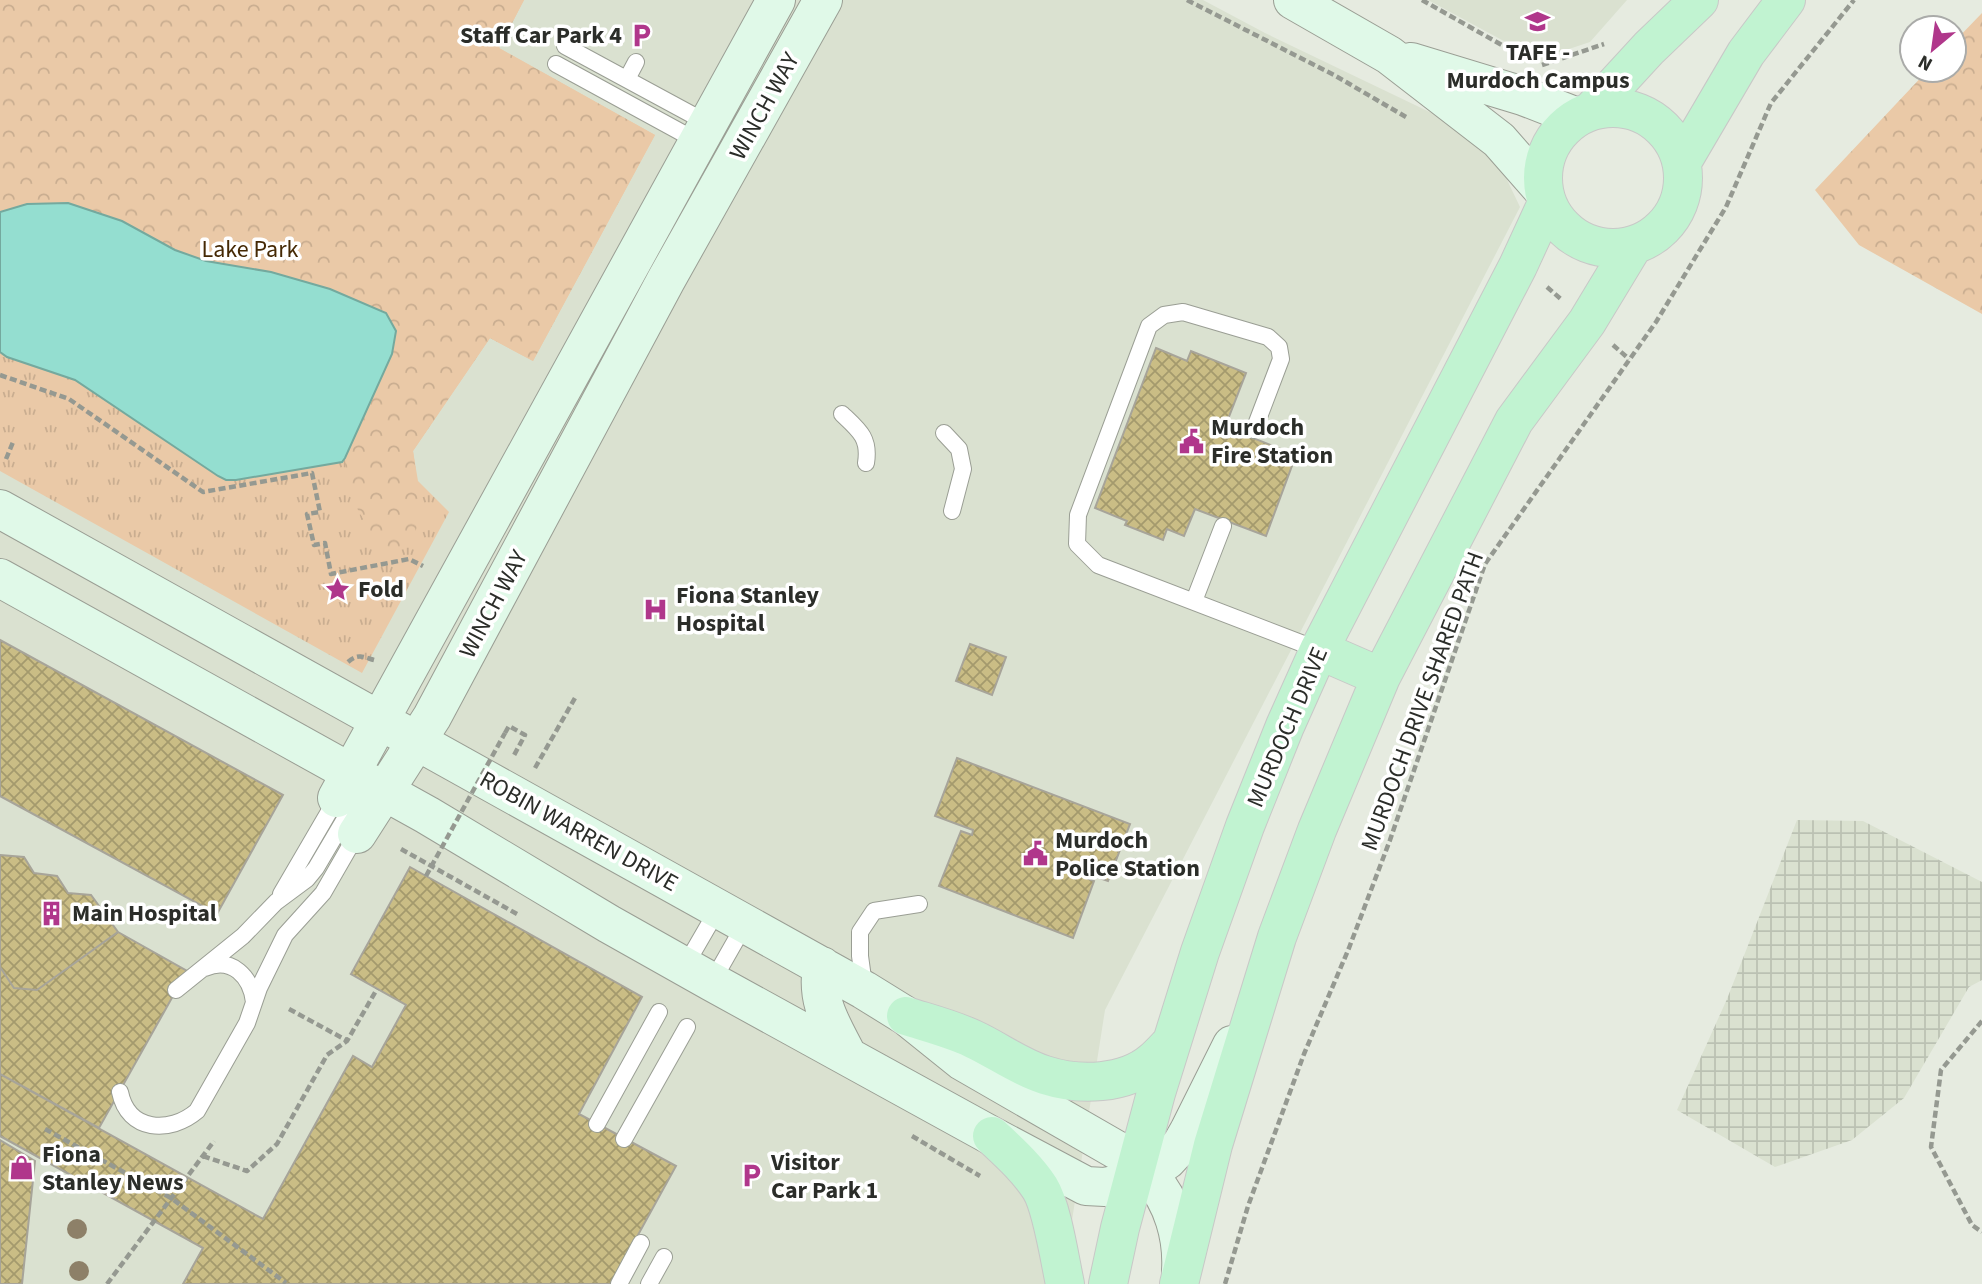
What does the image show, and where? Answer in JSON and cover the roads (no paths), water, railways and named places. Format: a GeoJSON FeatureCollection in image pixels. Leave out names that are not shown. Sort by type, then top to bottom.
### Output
{"type":"FeatureCollection","features":[{"type":"Feature","properties":{"kind":"main road","name":"MURDOCH DRIVE"},"geometry":{"type":"LineString","coordinates":[[1108,1284],[1172,1042],[1200,952],[1245,826],[1319,650],[1518,267],[1545,197],[1542,170],[1547,151],[1557,134],[1584,114],[1699,0]]}},
{"type":"Feature","properties":{"kind":"main road"},"geometry":{"type":"LineString","coordinates":[[1682,162],[1746,53],[1786,0]]}},
{"type":"Feature","properties":{"kind":"main road"},"geometry":{"type":"LineString","coordinates":[[1545,197],[1557,221],[1572,236],[1591,245],[1612,249],[1633,246],[1652,237],[1668,222],[1679,204],[1684,184],[1682,162],[1673,141],[1658,124],[1638,112],[1615,107],[1584,114]]}},
{"type":"Feature","properties":{"kind":"main road"},"geometry":{"type":"LineString","coordinates":[[1180,1280],[1213,1144],[1277,937],[1317,830],[1381,677],[1514,421],[1587,322],[1633,246]]}},
{"type":"Feature","properties":{"kind":"main road"},"geometry":{"type":"LineString","coordinates":[[1319,650],[1381,677]]}},
{"type":"Feature","properties":{"kind":"main road"},"geometry":{"type":"LineString","coordinates":[[906,1016],[972,1038],[1007,1058],[1046,1075],[1073,1080],[1104,1082],[1135,1073],[1153,1062],[1172,1042]]}},
{"type":"Feature","properties":{"kind":"main road"},"geometry":{"type":"LineString","coordinates":[[992,1136],[1042,1190],[1065,1284]]}},
{"type":"Feature","properties":{"kind":"street","name":"WINCH WAY"},"geometry":{"type":"LineString","coordinates":[[383,762],[590,337],[647,291],[699,130],[776,0]]}},
{"type":"Feature","properties":{"kind":"street","name":"WINCH WAY"},"geometry":{"type":"LineString","coordinates":[[383,762],[647,291],[823,0]]}},
{"type":"Feature","properties":{"kind":"street"},"geometry":{"type":"LineString","coordinates":[[1293,0],[1389,55],[1499,140],[1545,197]]}},
{"type":"Feature","properties":{"kind":"street"},"geometry":{"type":"LineString","coordinates":[[1389,55],[1584,114]]}},
{"type":"Feature","properties":{"kind":"street","name":"ROBIN WARREN DRIVE"},"geometry":{"type":"LineString","coordinates":[[0,509],[342,699],[383,762]]}},
{"type":"Feature","properties":{"kind":"street","name":"ROBIN WARREN DRIVE"},"geometry":{"type":"LineString","coordinates":[[0,578],[315,753],[383,762],[732,916],[864,990],[906,1016],[962,1062],[1115,1148],[1163,1194],[1173,1213],[1182,1255],[1180,1280]]}},
{"type":"Feature","properties":{"kind":"street"},"geometry":{"type":"LineString","coordinates":[[383,762],[411,805],[426,816],[609,924],[1086,1186],[1118,1184],[1139,1171],[1167,1160],[1181,1145],[1258,994]]}},
{"type":"Feature","properties":{"kind":"street"},"geometry":{"type":"LineString","coordinates":[[383,762],[374,818],[400,809],[426,816]]}},
{"type":"Feature","properties":{"kind":"street"},"geometry":{"type":"LineString","coordinates":[[822,966],[819,984],[823,1005],[847,1055]]}},
{"type":"Feature","properties":{"kind":"lane"},"geometry":{"type":"LineString","coordinates":[[565,46],[627,79],[699,130]]}},
{"type":"Feature","properties":{"kind":"lane"},"geometry":{"type":"LineString","coordinates":[[627,79],[636,62]]}},
{"type":"Feature","properties":{"kind":"lane"},"geometry":{"type":"LineString","coordinates":[[556,64],[699,130]]}},
{"type":"Feature","properties":{"kind":"lane"},"geometry":{"type":"LineString","coordinates":[[1254,430],[1281,359],[1279,346],[1268,337],[1183,312],[1164,314],[1149,326],[1078,515],[1077,544],[1098,565],[1319,650]]}},
{"type":"Feature","properties":{"kind":"lane"},"geometry":{"type":"LineString","coordinates":[[842,414],[860,431],[869,449],[866,463]]}},
{"type":"Feature","properties":{"kind":"lane"},"geometry":{"type":"LineString","coordinates":[[944,433],[959,449],[963,469],[952,511]]}},
{"type":"Feature","properties":{"kind":"lane"},"geometry":{"type":"LineString","coordinates":[[1194,601],[1223,526]]}},
{"type":"Feature","properties":{"kind":"lane","name":"WINCH WAY"},"geometry":{"type":"LineString","coordinates":[[176,990],[243,936],[276,902],[307,879],[383,762]]}},
{"type":"Feature","properties":{"kind":"lane","name":"WINCH WAY"},"geometry":{"type":"LineString","coordinates":[[120,1092],[129,1112],[150,1125],[175,1125],[197,1111],[247,1023],[285,935],[323,893],[383,762]]}},
{"type":"Feature","properties":{"kind":"lane"},"geometry":{"type":"LineString","coordinates":[[864,990],[860,932],[874,911],[919,904]]}},
{"type":"Feature","properties":{"kind":"lane"},"geometry":{"type":"LineString","coordinates":[[699,974],[732,916]]}},
{"type":"Feature","properties":{"kind":"lane"},"geometry":{"type":"LineString","coordinates":[[699,974],[732,916]]}},
{"type":"Feature","properties":{"kind":"lane"},"geometry":{"type":"LineString","coordinates":[[192,977],[209,966],[229,966],[247,979],[253,990],[254,1002]]}},
{"type":"Feature","properties":{"kind":"lane"},"geometry":{"type":"LineString","coordinates":[[597,1124],[659,1012]]}},
{"type":"Feature","properties":{"kind":"lane"},"geometry":{"type":"LineString","coordinates":[[624,1139],[687,1027]]}},
{"type":"Feature","properties":{"kind":"lane"},"geometry":{"type":"LineString","coordinates":[[619,1284],[641,1243]]}},
{"type":"Feature","properties":{"kind":"lane"},"geometry":{"type":"LineString","coordinates":[[649,1284],[664,1257]]}},
{"type":"Feature","properties":{"kind":"water"},"geometry":{"type":"Polygon","coordinates":[[[68,203],[122,221],[175,250],[206,261],[271,272],[330,289],[386,313],[396,331],[392,354],[342,462],[226,480],[75,380],[7,357],[0,352],[0,212],[27,204],[68,203]]]}},
{"type":"Feature","properties":{"kind":"place","name":"TAFE - Murdoch Campus"},"geometry":{"type":"Point","coordinates":[1538,21]}},
{"type":"Feature","properties":{"kind":"place","name":"Staff Car Park 4"},"geometry":{"type":"Point","coordinates":[642,35]}},
{"type":"Feature","properties":{"kind":"place","name":"Murdoch Fire Station"},"geometry":{"type":"Point","coordinates":[1191,441]}},
{"type":"Feature","properties":{"kind":"place","name":"Fold"},"geometry":{"type":"Point","coordinates":[338,589]}},
{"type":"Feature","properties":{"kind":"place","name":"Fiona Stanley Hospital"},"geometry":{"type":"Point","coordinates":[656,609]}},
{"type":"Feature","properties":{"kind":"place","name":"Murdoch Police Station"},"geometry":{"type":"Point","coordinates":[1035,854]}},
{"type":"Feature","properties":{"kind":"place","name":"Main Hospital"},"geometry":{"type":"Point","coordinates":[52,913]}},
{"type":"Feature","properties":{"kind":"place","name":"Fiona Stanley News"},"geometry":{"type":"Point","coordinates":[22,1168]}},
{"type":"Feature","properties":{"kind":"place","name":"Visitor Car Park 1"},"geometry":{"type":"Point","coordinates":[751,1176]}},
{"type":"Feature","properties":{"kind":"park label","name":"Lake Park"},"geometry":{"type":"Point","coordinates":[250,249]}}]}
